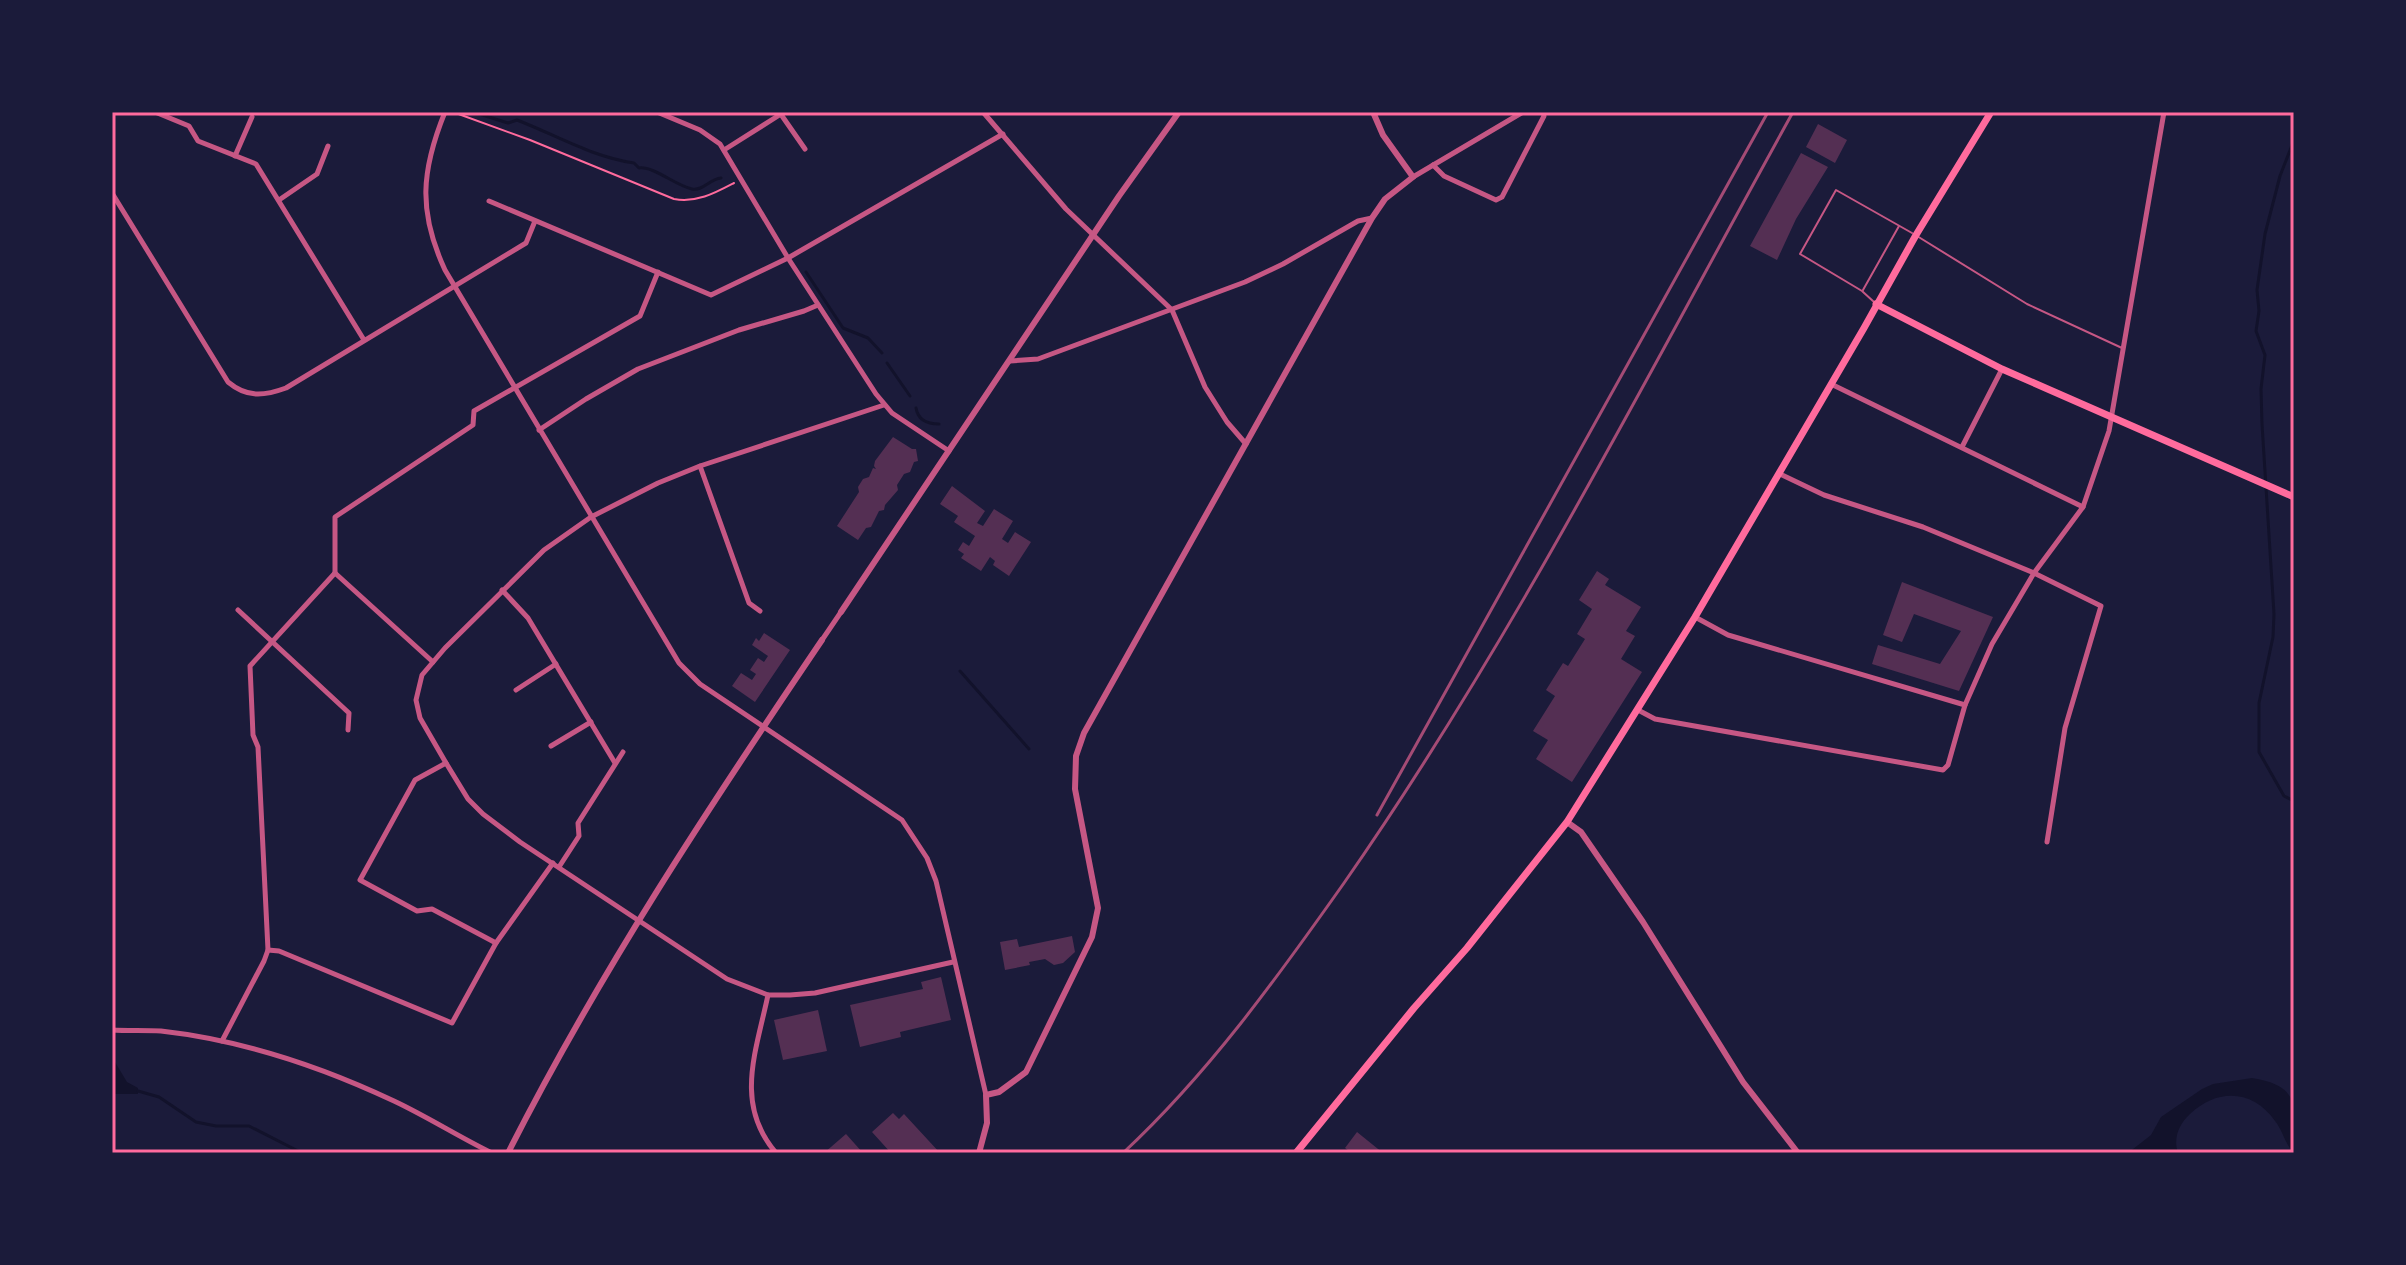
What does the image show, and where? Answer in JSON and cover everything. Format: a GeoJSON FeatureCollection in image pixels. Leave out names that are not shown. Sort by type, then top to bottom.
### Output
{"type":"FeatureCollection","features":[{"type":"Feature","properties":{"kind":"main road"},"geometry":{"type":"LineString","coordinates":[[1296,1153],[1406,1017],[1467,948],[1567,822],[1695,617],[1916,235],[1991,112]]}},
{"type":"Feature","properties":{"kind":"main road"},"geometry":{"type":"LineString","coordinates":[[1876,304],[2002,369],[2294,497]]}},
{"type":"Feature","properties":{"kind":"street"},"geometry":{"type":"LineString","coordinates":[[155,112],[189,126],[198,141],[256,164],[364,340]]}},
{"type":"Feature","properties":{"kind":"street"},"geometry":{"type":"LineString","coordinates":[[171,119],[174,112]]}},
{"type":"Feature","properties":{"kind":"street"},"geometry":{"type":"LineString","coordinates":[[445,112],[429,159],[425,204],[435,247],[539,430],[679,663],[700,684],[902,820],[927,858],[936,881],[986,1095],[987,1123],[979,1153]]}},
{"type":"Feature","properties":{"kind":"street"},"geometry":{"type":"LineString","coordinates":[[657,112],[700,130],[724,150],[788,258],[884,405],[949,451]]}},
{"type":"Feature","properties":{"kind":"street"},"geometry":{"type":"LineString","coordinates":[[983,112],[1066,209],[1172,310],[1205,387],[1246,445]]}},
{"type":"Feature","properties":{"kind":"street"},"geometry":{"type":"LineString","coordinates":[[508,1153],[568,1039],[637,920],[763,726],[1179,112]]}},
{"type":"Feature","properties":{"kind":"street"},"geometry":{"type":"LineString","coordinates":[[1373,112],[1383,135],[1413,177]]}},
{"type":"Feature","properties":{"kind":"street"},"geometry":{"type":"LineString","coordinates":[[986,1095],[999,1092],[1026,1072],[1086,950],[1097,920],[1098,908],[1075,789],[1076,756],[1084,733],[1122,661],[1385,199],[1413,177],[1523,112]]}},
{"type":"Feature","properties":{"kind":"street"},"geometry":{"type":"LineString","coordinates":[[1433,165],[1444,176],[1496,200],[1502,197],[1544,116],[1543,112]]}},
{"type":"Feature","properties":{"kind":"street"},"geometry":{"type":"LineString","coordinates":[[1638,710],[1655,719],[1943,770],[1948,765],[1965,705],[1992,644],[2034,573],[2083,507],[2109,431],[2164,112]]}},
{"type":"Feature","properties":{"kind":"street"},"geometry":{"type":"LineString","coordinates":[[724,150],[780,113],[805,149]]}},
{"type":"Feature","properties":{"kind":"street"},"geometry":{"type":"LineString","coordinates":[[235,156],[252,117]]}},
{"type":"Feature","properties":{"kind":"street"},"geometry":{"type":"LineString","coordinates":[[489,201],[711,295],[788,258],[1003,134]]}},
{"type":"Feature","properties":{"kind":"street"},"geometry":{"type":"LineString","coordinates":[[279,200],[317,174],[328,146]]}},
{"type":"Feature","properties":{"kind":"street"},"geometry":{"type":"LineString","coordinates":[[112,193],[228,382],[239,391],[259,395],[286,388],[526,243],[535,221]]}},
{"type":"Feature","properties":{"kind":"street"},"geometry":{"type":"LineString","coordinates":[[1010,361],[1038,359],[1245,282],[1358,221],[1372,218]]}},
{"type":"Feature","properties":{"kind":"street"},"geometry":{"type":"LineString","coordinates":[[222,1041],[268,950],[258,747],[253,735],[250,666],[335,573],[335,517],[473,425],[474,411],[640,316],[658,272]]}},
{"type":"Feature","properties":{"kind":"street"},"geometry":{"type":"LineString","coordinates":[[539,430],[596,392],[650,364],[739,330],[818,305]]}},
{"type":"Feature","properties":{"kind":"street"},"geometry":{"type":"LineString","coordinates":[[1962,447],[2002,369]]}},
{"type":"Feature","properties":{"kind":"street"},"geometry":{"type":"LineString","coordinates":[[1831,384],[2083,507]]}},
{"type":"Feature","properties":{"kind":"street"},"geometry":{"type":"LineString","coordinates":[[884,405],[700,466],[658,483],[591,517],[544,550],[433,662],[422,675],[416,700],[420,718],[446,763],[468,799],[483,814],[727,979],[768,995],[815,993],[953,962]]}},
{"type":"Feature","properties":{"kind":"street"},"geometry":{"type":"LineString","coordinates":[[700,466],[749,603],[760,611]]}},
{"type":"Feature","properties":{"kind":"street"},"geometry":{"type":"LineString","coordinates":[[1780,474],[1824,495],[1923,527],[2034,573],[2101,606],[2065,728],[2047,842]]}},
{"type":"Feature","properties":{"kind":"street"},"geometry":{"type":"LineString","coordinates":[[335,573],[433,662]]}},
{"type":"Feature","properties":{"kind":"street"},"geometry":{"type":"LineString","coordinates":[[502,590],[528,618],[615,763]]}},
{"type":"Feature","properties":{"kind":"street"},"geometry":{"type":"LineString","coordinates":[[238,610],[349,713],[348,730]]}},
{"type":"Feature","properties":{"kind":"street"},"geometry":{"type":"LineString","coordinates":[[1695,617],[1728,635],[1965,705]]}},
{"type":"Feature","properties":{"kind":"street"},"geometry":{"type":"LineString","coordinates":[[516,690],[556,664]]}},
{"type":"Feature","properties":{"kind":"street"},"geometry":{"type":"LineString","coordinates":[[551,746],[591,722]]}},
{"type":"Feature","properties":{"kind":"street"},"geometry":{"type":"LineString","coordinates":[[268,950],[279,951],[452,1023],[496,943],[579,836],[578,823],[623,752]]}},
{"type":"Feature","properties":{"kind":"street"},"geometry":{"type":"LineString","coordinates":[[446,763],[415,780],[360,880],[417,911],[432,909],[496,943]]}},
{"type":"Feature","properties":{"kind":"street"},"geometry":{"type":"LineString","coordinates":[[1567,822],[1581,832],[1643,922],[1743,1082],[1798,1153]]}},
{"type":"Feature","properties":{"kind":"street"},"geometry":{"type":"LineString","coordinates":[[768,995],[750,1090],[757,1125],[776,1153]]}},
{"type":"Feature","properties":{"kind":"street"},"geometry":{"type":"LineString","coordinates":[[112,1030],[161,1031],[222,1041],[303,1065],[392,1100],[492,1153]]}},
{"type":"Feature","properties":{"kind":"lane"},"geometry":{"type":"LineString","coordinates":[[1876,304],[1862,291],[1800,254],[1836,190],[1900,225],[2027,304],[2123,349]]}},
{"type":"Feature","properties":{"kind":"lane"},"geometry":{"type":"LineString","coordinates":[[1862,291],[1900,225]]}},
{"type":"Feature","properties":{"kind":"path"},"geometry":{"type":"LineString","coordinates":[[452,112],[674,199],[706,197],[741,179]]}},
{"type":"Feature","properties":{"kind":"shaded area"},"geometry":{"type":"Polygon","coordinates":[[[112,1057],[127,1082],[138,1088],[138,1094],[112,1094],[112,1057]]]}},
{"type":"Feature","properties":{"kind":"shaded area"},"geometry":{"type":"Polygon","coordinates":[[[2252,1078],[2269,1082],[2288,1094],[2294,1112],[2294,1153],[2266,1110],[2246,1098],[2223,1096],[2201,1106],[2186,1118],[2177,1137],[2178,1153],[2128,1153],[2151,1135],[2161,1117],[2202,1089],[2213,1084],[2252,1078]]]}},
{"type":"Feature","properties":{"kind":"building"},"geometry":{"type":"Polygon","coordinates":[[[1818,124],[1847,140],[1835,163],[1806,147],[1818,124]]]}},
{"type":"Feature","properties":{"kind":"building"},"geometry":{"type":"Polygon","coordinates":[[[1801,153],[1828,167],[1796,219],[1777,260],[1750,246],[1801,153]]]}},
{"type":"Feature","properties":{"kind":"building"},"geometry":{"type":"Polygon","coordinates":[[[893,437],[916,449],[918,461],[914,462],[910,472],[904,474],[897,485],[898,490],[858,540],[837,526],[859,492],[858,487],[863,479],[869,477],[873,468],[876,469],[875,461],[893,437]]]}},
{"type":"Feature","properties":{"kind":"building"},"geometry":{"type":"Polygon","coordinates":[[[952,486],[985,511],[977,523],[983,526],[994,509],[1013,521],[1002,539],[1008,543],[1015,532],[1031,542],[1009,576],[993,565],[995,561],[990,557],[981,571],[961,558],[964,554],[958,550],[963,542],[969,546],[975,536],[954,522],[958,516],[940,504],[952,486]]]}},
{"type":"Feature","properties":{"kind":"building"},"geometry":{"type":"Polygon","coordinates":[[[1597,571],[1609,579],[1605,585],[1641,607],[1626,631],[1635,636],[1621,659],[1642,672],[1572,782],[1536,759],[1548,740],[1533,731],[1555,696],[1546,690],[1563,663],[1568,666],[1585,639],[1577,634],[1592,609],[1579,600],[1597,571]]]}},
{"type":"Feature","properties":{"kind":"building"},"geometry":{"type":"Polygon","coordinates":[[[1902,582],[1993,617],[1959,691],[1872,664],[1878,645],[1940,664],[1961,631],[1914,614],[1902,642],[1883,635],[1902,582]]]}},
{"type":"Feature","properties":{"kind":"building"},"geometry":{"type":"Polygon","coordinates":[[[764,633],[790,650],[755,702],[732,686],[741,673],[752,680],[756,674],[750,670],[758,658],[764,662],[768,656],[752,645],[764,633]]]}},
{"type":"Feature","properties":{"kind":"building"},"geometry":{"type":"Polygon","coordinates":[[[1072,936],[1075,952],[1063,963],[1054,965],[1045,959],[1005,970],[1000,942],[1017,939],[1019,947],[1072,936]]]}},
{"type":"Feature","properties":{"kind":"building"},"geometry":{"type":"Polygon","coordinates":[[[941,977],[951,1020],[900,1032],[901,1037],[860,1047],[850,1005],[923,989],[921,982],[941,977]]]}},
{"type":"Feature","properties":{"kind":"building"},"geometry":{"type":"Polygon","coordinates":[[[818,1010],[827,1051],[783,1060],[774,1020],[818,1010]]]}},
{"type":"Feature","properties":{"kind":"building"},"geometry":{"type":"Polygon","coordinates":[[[893,1113],[899,1119],[904,1114],[940,1153],[891,1153],[872,1132],[893,1113]]]}},
{"type":"Feature","properties":{"kind":"building"},"geometry":{"type":"Polygon","coordinates":[[[1357,1132],[1383,1153],[1352,1153],[1345,1148],[1357,1132]]]}},
{"type":"Feature","properties":{"kind":"building"},"geometry":{"type":"Polygon","coordinates":[[[846,1134],[863,1153],[824,1153],[846,1134]]]}},
{"type":"Feature","properties":{"kind":"waterway"},"geometry":{"type":"LineString","coordinates":[[473,112],[508,123],[517,120],[589,151],[634,163],[639,168],[651,170],[692,189],[721,178]]}},
{"type":"Feature","properties":{"kind":"waterway"},"geometry":{"type":"LineString","coordinates":[[2294,140],[2280,176],[2265,234],[2257,290],[2259,311],[2256,331],[2265,355],[2261,389],[2262,424],[2274,614],[2273,637],[2259,703],[2259,752],[2284,796],[2294,801]]}},
{"type":"Feature","properties":{"kind":"waterway"},"geometry":{"type":"LineString","coordinates":[[806,272],[843,328],[868,338],[882,353]]}},
{"type":"Feature","properties":{"kind":"waterway"},"geometry":{"type":"LineString","coordinates":[[887,363],[910,396]]}},
{"type":"Feature","properties":{"kind":"waterway"},"geometry":{"type":"LineString","coordinates":[[916,408],[924,420],[939,424]]}},
{"type":"Feature","properties":{"kind":"waterway"},"geometry":{"type":"LineString","coordinates":[[960,671],[1029,749]]}},
{"type":"Feature","properties":{"kind":"waterway"},"geometry":{"type":"LineString","coordinates":[[138,1091],[159,1097],[196,1122],[216,1126],[249,1126],[302,1153]]}},
{"type":"Feature","properties":{"kind":"railway"},"geometry":{"type":"LineString","coordinates":[[1377,815],[1768,112]]}},
{"type":"Feature","properties":{"kind":"railway"},"geometry":{"type":"LineString","coordinates":[[1123,1153],[1184,1091],[1240,1024],[1319,919],[1406,790],[1466,696],[1578,504],[1793,112]]}}]}
